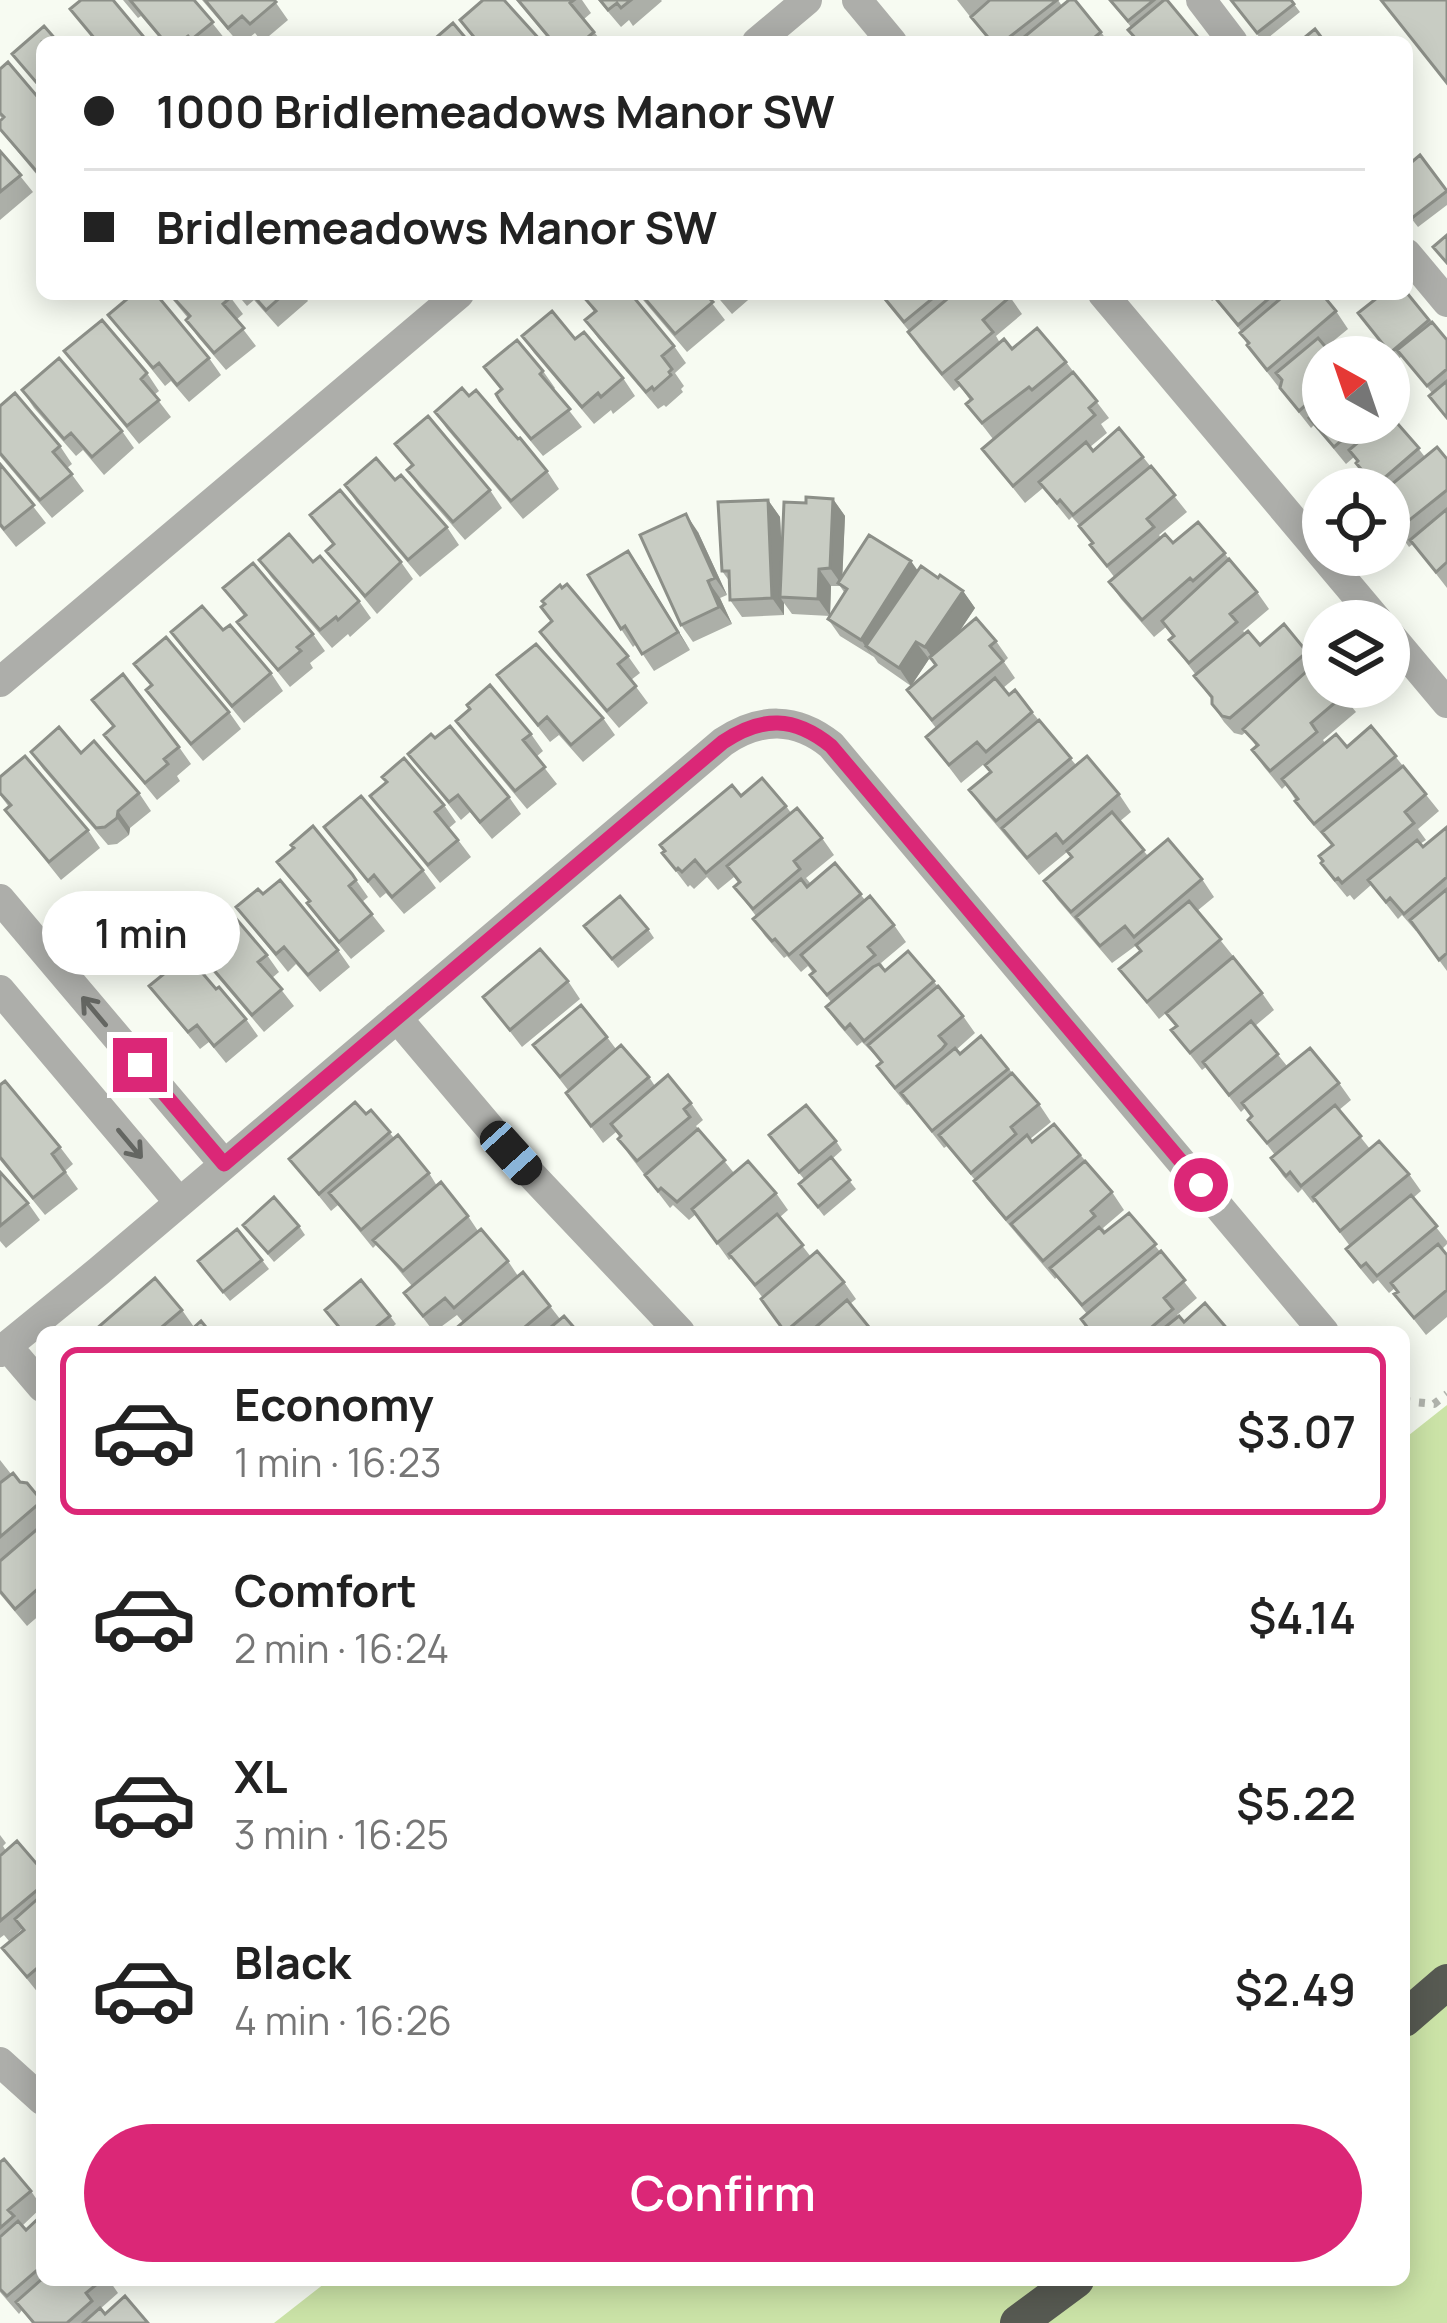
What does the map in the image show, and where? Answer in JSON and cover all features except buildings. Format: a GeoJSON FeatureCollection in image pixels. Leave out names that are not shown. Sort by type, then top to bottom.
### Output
{"type":"FeatureCollection","features":[{"type":"Feature","properties":{"kind":"highway"},"geometry":{"type":"LineString","coordinates":[[1410,2014],[1447,1982]]}},
{"type":"Feature","properties":{"kind":"highway"},"geometry":{"type":"LineString","coordinates":[[1018,2323],[1068,2286]]}},
{"type":"Feature","properties":{"kind":"street"},"geometry":{"type":"LineString","coordinates":[[764,36],[807,0]]}},
{"type":"Feature","properties":{"kind":"street"},"geometry":{"type":"LineString","coordinates":[[856,0],[887,36]]}},
{"type":"Feature","properties":{"kind":"street"},"geometry":{"type":"LineString","coordinates":[[1201,0],[1228,36]]}},
{"type":"Feature","properties":{"kind":"street"},"geometry":{"type":"LineString","coordinates":[[1413,261],[1447,302]]}},
{"type":"Feature","properties":{"kind":"street"},"geometry":{"type":"LineString","coordinates":[[0,682],[452,300]]}},
{"type":"Feature","properties":{"kind":"street"},"geometry":{"type":"LineString","coordinates":[[1108,300],[1360,600]]}},
{"type":"Feature","properties":{"kind":"street"},"geometry":{"type":"LineString","coordinates":[[1410,659],[1447,703]]}},
{"type":"Feature","properties":{"kind":"street"},"geometry":{"type":"LineString","coordinates":[[36,1382],[3,1349],[723,742],[756,724],[772,722],[804,727],[831,746],[1319,1326]]}},
{"type":"Feature","properties":{"kind":"street"},"geometry":{"type":"LineString","coordinates":[[0,899],[215,1171]]}},
{"type":"Feature","properties":{"kind":"street"},"geometry":{"type":"LineString","coordinates":[[0,990],[179,1202]]}},
{"type":"Feature","properties":{"kind":"street"},"geometry":{"type":"LineString","coordinates":[[397,1018],[526,1169],[674,1326]]}},
{"type":"Feature","properties":{"kind":"street"},"geometry":{"type":"LineString","coordinates":[[0,2062],[36,2094]]}},
{"type":"Feature","properties":{"kind":"path"},"geometry":{"type":"LineString","coordinates":[[1410,1402],[1434,1404],[1447,1394]]}},
{"type":"Feature","properties":{"kind":"green space"},"geometry":{"type":"Polygon","coordinates":[[[1447,1405],[1447,2323],[274,2323],[321,2286],[1410,2286],[1410,1434],[1447,1405]]]}},
{"type":"Feature","properties":{"kind":"route"},"geometry":{"type":"LineString","coordinates":[[140,1065],[224,1164],[723,742],[756,724],[772,722],[804,727],[831,746],[1201,1185]]}}]}
